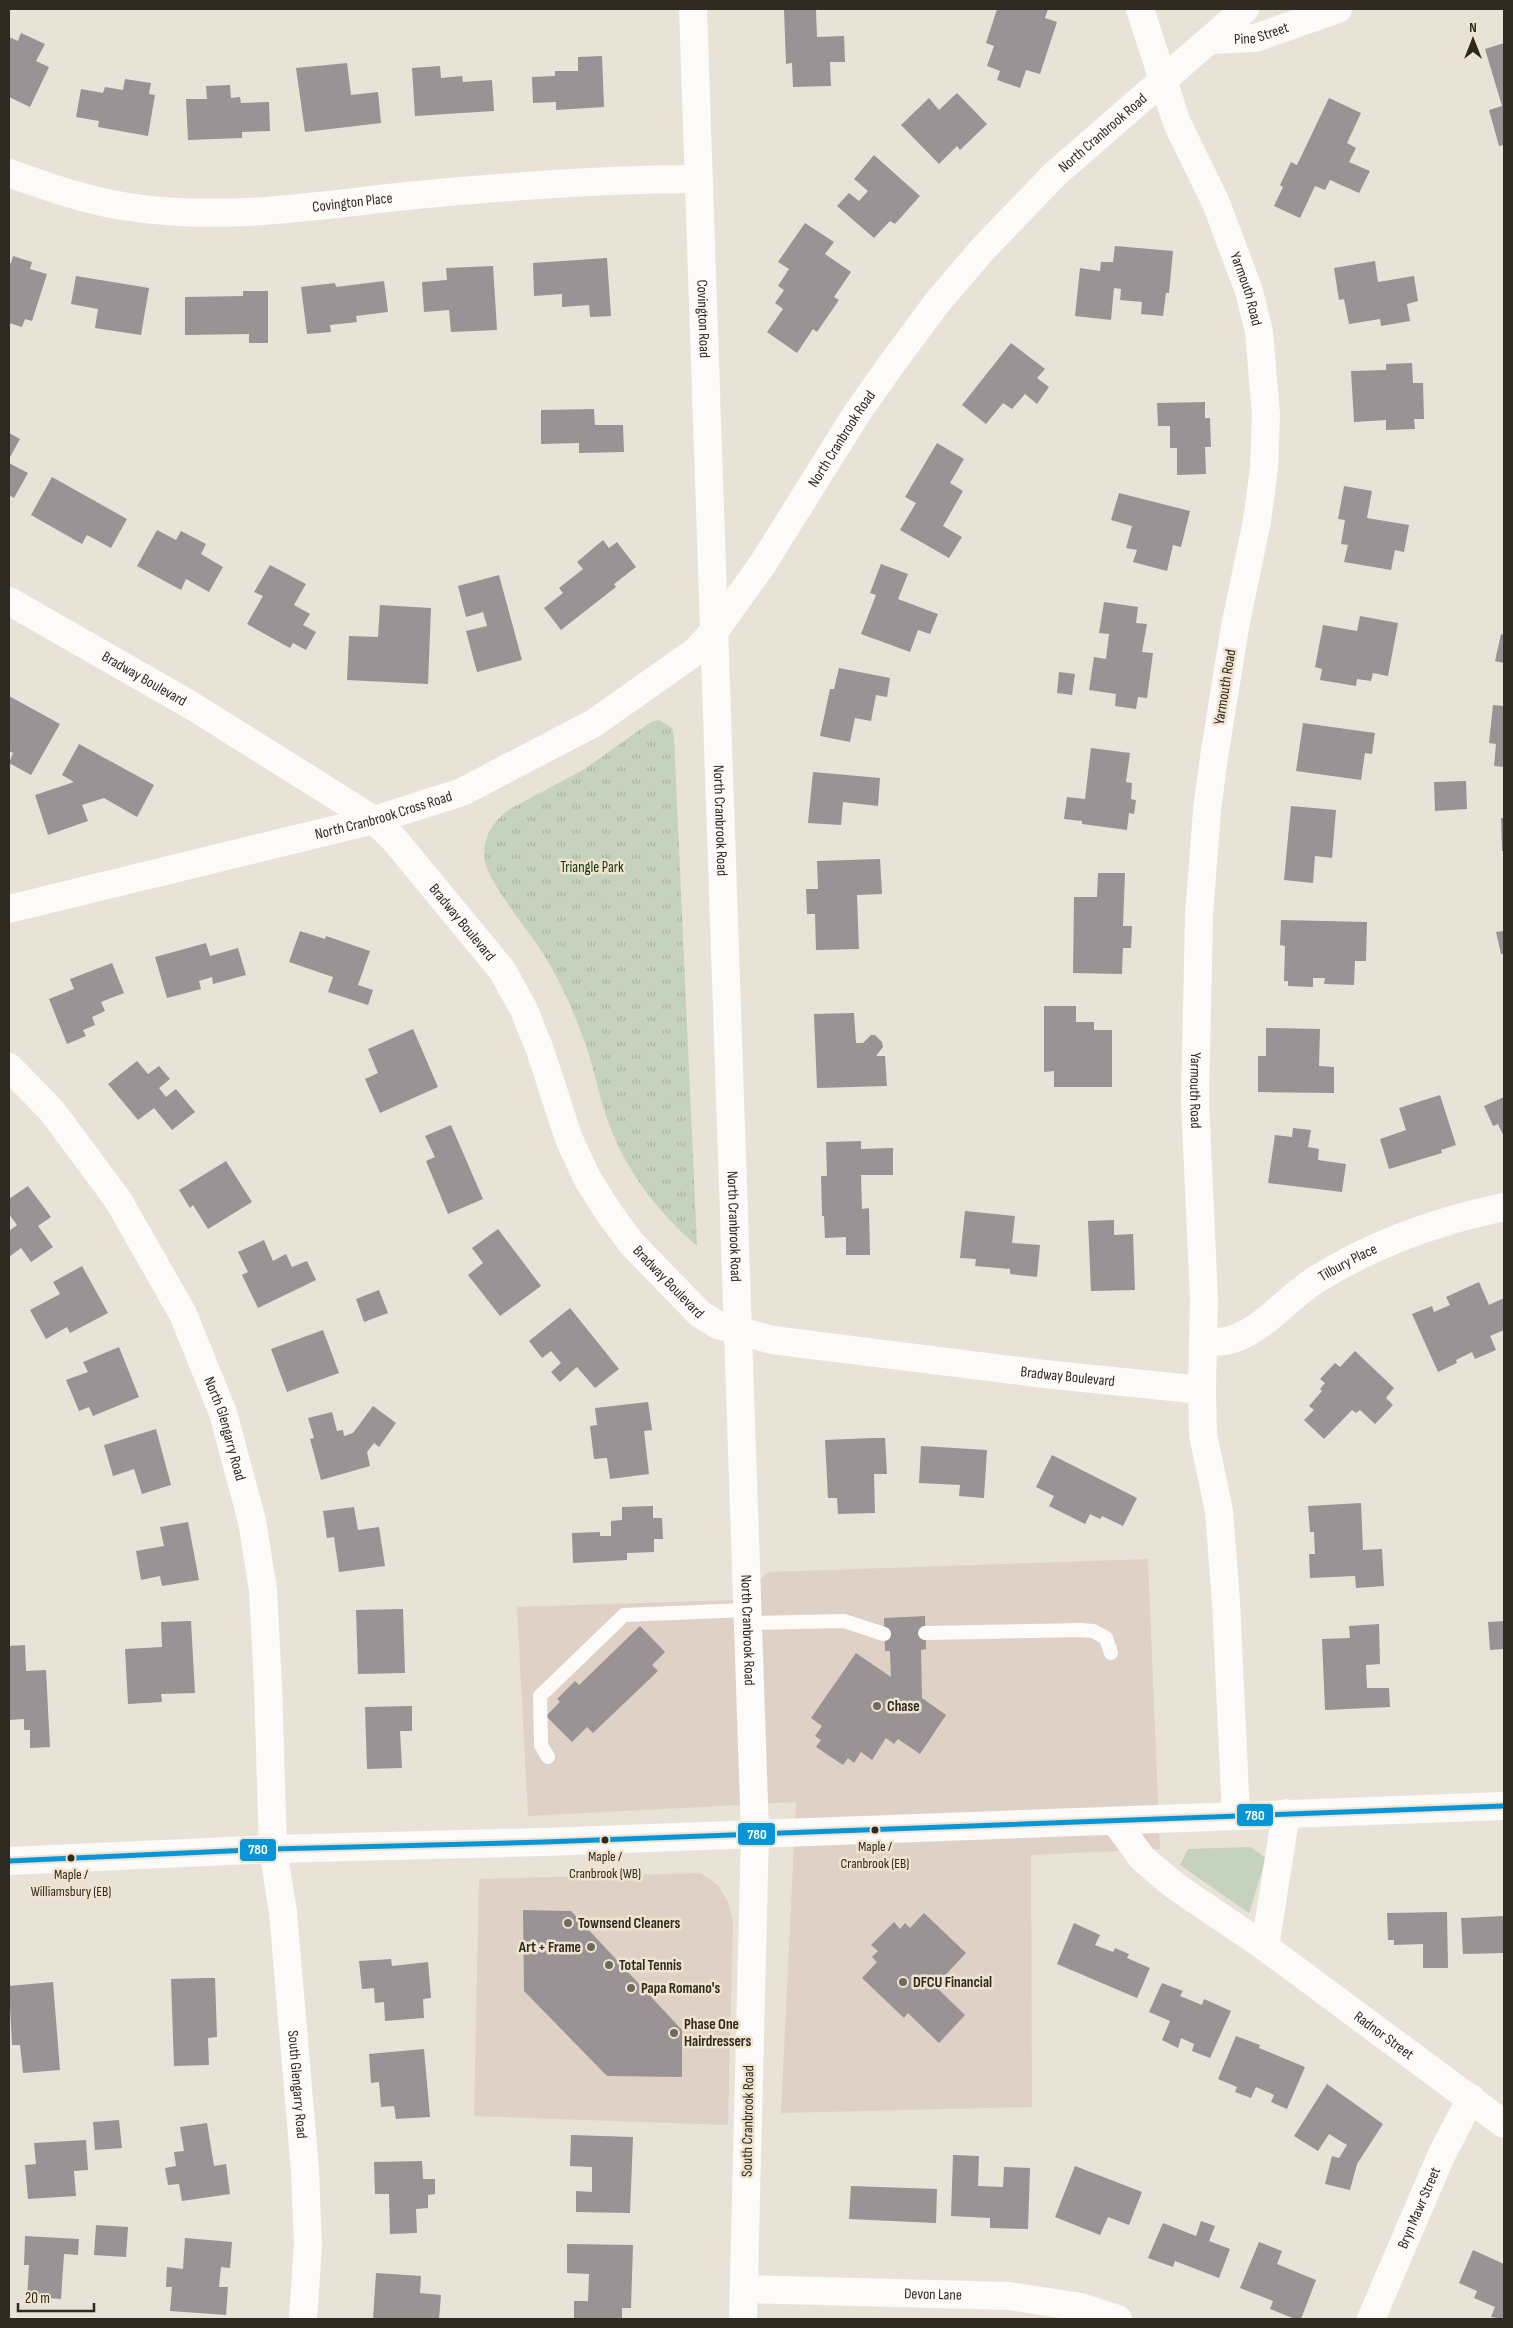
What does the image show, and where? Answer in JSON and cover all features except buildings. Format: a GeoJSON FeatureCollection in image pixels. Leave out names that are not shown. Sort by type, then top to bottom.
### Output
{"type":"FeatureCollection","features":[{"type":"Feature","properties":{"kind":"street","name":"Covington Road"},"geometry":{"type":"LineString","coordinates":[[693,9],[716,629]]}},
{"type":"Feature","properties":{"kind":"street","name":"Yarmouth Road"},"geometry":{"type":"LineString","coordinates":[[1140,9],[1177,123],[1216,203],[1249,291],[1259,332],[1266,415],[1264,468],[1257,521],[1234,627],[1214,757],[1200,905],[1195,1100],[1204,1299],[1202,1390]]}},
{"type":"Feature","properties":{"kind":"street","name":"North Cranbrook Road"},"geometry":{"type":"LineString","coordinates":[[755,1833],[716,723],[716,629],[762,565],[857,413],[936,304],[982,250],[1055,174],[1211,40],[1244,9]]}},
{"type":"Feature","properties":{"kind":"street","name":"Pine Street"},"geometry":{"type":"LineString","coordinates":[[1211,40],[1255,38],[1338,9]]}},
{"type":"Feature","properties":{"kind":"street","name":"Covington Place"},"geometry":{"type":"LineString","coordinates":[[9,173],[75,197],[130,207],[210,214],[290,209],[516,186],[699,179]]}},
{"type":"Feature","properties":{"kind":"street","name":"Bradway Boulevard"},"geometry":{"type":"LineString","coordinates":[[9,601],[194,707],[374,820],[393,838],[424,873],[502,970],[524,1010],[569,1139],[587,1178],[609,1213],[632,1244],[689,1304],[718,1325],[738,1332],[782,1341],[1044,1374],[1202,1390]]}},
{"type":"Feature","properties":{"kind":"street","name":"North Cranbrook Cross Road"},"geometry":{"type":"LineString","coordinates":[[9,909],[374,820],[462,792],[594,723],[696,651],[716,629]]}},
{"type":"Feature","properties":{"kind":"street","name":"North Glengarry Road"},"geometry":{"type":"LineString","coordinates":[[9,1067],[52,1111],[118,1200],[183,1314],[222,1413],[252,1521],[263,1590],[273,1849]]}},
{"type":"Feature","properties":{"kind":"street","name":"Tilbury Place"},"geometry":{"type":"LineString","coordinates":[[1203,1342],[1227,1341],[1254,1328],[1314,1281],[1408,1233],[1444,1221],[1504,1207]]}},
{"type":"Feature","properties":{"kind":"street"},"geometry":{"type":"LineString","coordinates":[[1202,1390],[1203,1436],[1219,1511],[1226,1602],[1236,1816]]}},
{"type":"Feature","properties":{"kind":"street"},"geometry":{"type":"LineString","coordinates":[[9,1861],[273,1849],[544,1842],[1504,1806]]}},
{"type":"Feature","properties":{"kind":"street"},"geometry":{"type":"LineString","coordinates":[[1265,1947],[1286,1813]]}},
{"type":"Feature","properties":{"kind":"street","name":"Radnor Street"},"geometry":{"type":"LineString","coordinates":[[1115,1820],[1142,1858],[1175,1886],[1265,1947],[1504,2124]]}},
{"type":"Feature","properties":{"kind":"street","name":"South Cranbrook Road"},"geometry":{"type":"LineString","coordinates":[[743,2319],[755,1833]]}},
{"type":"Feature","properties":{"kind":"street","name":"South Glengarry Road"},"geometry":{"type":"LineString","coordinates":[[273,1849],[283,1912],[305,2170],[308,2246],[303,2319]]}},
{"type":"Feature","properties":{"kind":"street","name":"Bryn Mawr Street"},"geometry":{"type":"LineString","coordinates":[[1372,2319],[1441,2156],[1471,2098]]}},
{"type":"Feature","properties":{"kind":"street","name":"Devon Lane"},"geometry":{"type":"LineString","coordinates":[[744,2289],[1009,2296],[1081,2307],[1118,2319]]}},
{"type":"Feature","properties":{"kind":"lane"},"geometry":{"type":"LineString","coordinates":[[548,1758],[541,1745],[540,1696],[624,1615],[844,1621],[884,1634]]}},
{"type":"Feature","properties":{"kind":"lane"},"geometry":{"type":"LineString","coordinates":[[925,1633],[1093,1631],[1106,1638],[1110,1653]]}},
{"type":"Feature","properties":{"kind":"shaded area"},"geometry":{"type":"Polygon","coordinates":[[[1148,1559],[1160,1849],[1031,1855],[1032,2107],[781,2113],[796,1802],[528,1816],[517,1607],[735,1600],[769,1572],[1148,1559]]]}},
{"type":"Feature","properties":{"kind":"shaded area"},"geometry":{"type":"Polygon","coordinates":[[[701,1873],[718,1885],[728,1902],[733,1921],[728,2125],[474,2116],[479,1879],[701,1873]]]}},
{"type":"Feature","properties":{"kind":"green space","name":"Triangle Park"},"geometry":{"type":"Polygon","coordinates":[[[659,720],[672,728],[674,737],[697,1246],[669,1219],[633,1173],[608,1121],[589,1055],[567,998],[543,953],[493,880],[484,855],[484,848],[490,830],[508,810],[583,770],[651,722],[659,720]]]}},
{"type":"Feature","properties":{"kind":"green space"},"geometry":{"type":"Polygon","coordinates":[[[1250,1847],[1266,1858],[1249,1913],[1180,1865],[1188,1849],[1250,1847]]]}},
{"type":"Feature","properties":{"kind":"transit line","name":"780"},"geometry":{"type":"LineString","coordinates":[[9,1861],[273,1849],[544,1842],[1504,1806]]}},
{"type":"Feature","properties":{"kind":"place","name":"Chase"},"geometry":{"type":"Point","coordinates":[877,1706]}},
{"type":"Feature","properties":{"kind":"place","name":"Maple / Cranbrook (EB)"},"geometry":{"type":"Point","coordinates":[875,1830]}},
{"type":"Feature","properties":{"kind":"place","name":"Maple / Cranbrook (WB)"},"geometry":{"type":"Point","coordinates":[605,1840]}},
{"type":"Feature","properties":{"kind":"place","name":"Maple / Williamsbury (EB)"},"geometry":{"type":"Point","coordinates":[71,1858]}},
{"type":"Feature","properties":{"kind":"place","name":"Townsend Cleaners"},"geometry":{"type":"Point","coordinates":[568,1923]}},
{"type":"Feature","properties":{"kind":"place","name":"Art + Frame"},"geometry":{"type":"Point","coordinates":[591,1947]}},
{"type":"Feature","properties":{"kind":"place","name":"Total Tennis"},"geometry":{"type":"Point","coordinates":[609,1965]}},
{"type":"Feature","properties":{"kind":"place","name":"DFCU Financial"},"geometry":{"type":"Point","coordinates":[903,1982]}},
{"type":"Feature","properties":{"kind":"place","name":"Papa Romano's"},"geometry":{"type":"Point","coordinates":[631,1988]}},
{"type":"Feature","properties":{"kind":"place","name":"Phase One Hairdressers"},"geometry":{"type":"Point","coordinates":[674,2033]}}]}
